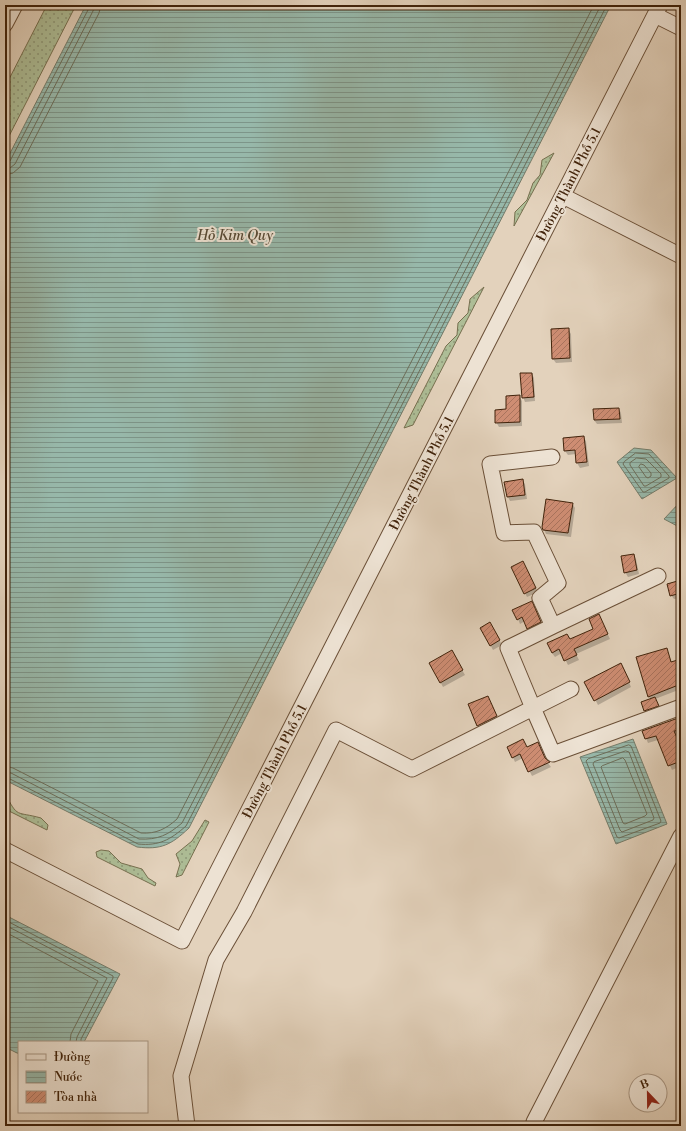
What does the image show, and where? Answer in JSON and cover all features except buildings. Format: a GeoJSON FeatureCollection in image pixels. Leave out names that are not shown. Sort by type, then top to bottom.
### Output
{"type":"FeatureCollection","features":[{"type":"Feature","properties":{"kind":"street"},"geometry":{"type":"LineString","coordinates":[[5,24],[15,5]]}},
{"type":"Feature","properties":{"kind":"street"},"geometry":{"type":"LineString","coordinates":[[657,10],[681,28]]}},
{"type":"Feature","properties":{"kind":"street","name":"Đường Thành Phố 5.1"},"geometry":{"type":"LineString","coordinates":[[5,850],[182,941],[657,10]]}},
{"type":"Feature","properties":{"kind":"street"},"geometry":{"type":"LineString","coordinates":[[563,196],[681,256]]}},
{"type":"Feature","properties":{"kind":"street"},"geometry":{"type":"LineString","coordinates":[[552,457],[490,464],[504,533],[534,532],[558,583],[540,598],[553,626]]}},
{"type":"Feature","properties":{"kind":"street"},"geometry":{"type":"LineString","coordinates":[[658,576],[508,648],[553,754],[681,707]]}},
{"type":"Feature","properties":{"kind":"street"},"geometry":{"type":"LineString","coordinates":[[187,1126],[181,1076],[216,960],[244,912],[336,730],[412,769],[571,689]]}},
{"type":"Feature","properties":{"kind":"street"},"geometry":{"type":"LineString","coordinates":[[534,1122],[681,836]]}},
{"type":"Feature","properties":{"kind":"shaded area"},"geometry":{"type":"Polygon","coordinates":[[[47,5],[76,5],[5,144],[5,87],[47,5]]]}},
{"type":"Feature","properties":{"kind":"shaded area"},"geometry":{"type":"Polygon","coordinates":[[[554,153],[514,226],[515,212],[527,200],[533,183],[540,175],[542,160],[554,153]]]}},
{"type":"Feature","properties":{"kind":"shaded area"},"geometry":{"type":"Polygon","coordinates":[[[484,287],[413,425],[404,428],[446,346],[457,335],[458,323],[468,313],[470,299],[484,287]]]}},
{"type":"Feature","properties":{"kind":"shaded area"},"geometry":{"type":"Polygon","coordinates":[[[5,793],[18,813],[41,818],[48,825],[47,830],[5,809],[5,793]]]}},
{"type":"Feature","properties":{"kind":"shaded area"},"geometry":{"type":"Polygon","coordinates":[[[205,820],[209,822],[182,875],[176,877],[180,864],[176,854],[192,841],[205,820]]]}},
{"type":"Feature","properties":{"kind":"shaded area"},"geometry":{"type":"Polygon","coordinates":[[[101,850],[109,851],[121,863],[142,869],[148,878],[156,883],[155,886],[97,857],[96,852],[101,850]]]}},
{"type":"Feature","properties":{"kind":"water","name":"Hồ Kim Quy"},"geometry":{"type":"Polygon","coordinates":[[[86,5],[611,5],[189,828],[177,839],[165,845],[153,848],[137,847],[5,780],[5,163],[86,5]]]}},
{"type":"Feature","properties":{"kind":"water"},"geometry":{"type":"Polygon","coordinates":[[[634,448],[651,450],[677,478],[642,499],[617,462],[634,448]]]}},
{"type":"Feature","properties":{"kind":"water"},"geometry":{"type":"Polygon","coordinates":[[[681,501],[681,528],[664,519],[681,501]]]}},
{"type":"Feature","properties":{"kind":"water"},"geometry":{"type":"Polygon","coordinates":[[[633,739],[667,824],[616,844],[580,757],[633,739]]]}},
{"type":"Feature","properties":{"kind":"water"},"geometry":{"type":"Polygon","coordinates":[[[5,915],[120,974],[85,1041],[18,1041],[18,1054],[5,1047],[5,915]]]}}]}
